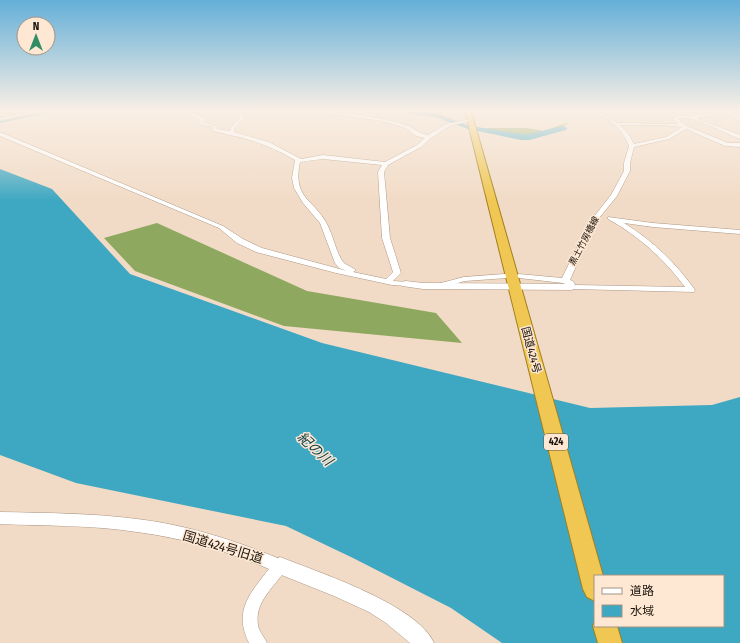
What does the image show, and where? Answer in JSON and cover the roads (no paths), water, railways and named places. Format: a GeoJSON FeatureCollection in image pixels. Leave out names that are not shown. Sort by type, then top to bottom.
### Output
{"type":"FeatureCollection","features":[{"type":"Feature","properties":{"kind":"highway","name":"国道424号"},"geometry":{"type":"LineString","coordinates":[[476,141],[594,585]]}},
{"type":"Feature","properties":{"kind":"highway"},"geometry":{"type":"LineString","coordinates":[[605,627],[610,643]]}},
{"type":"Feature","properties":{"kind":"street"},"geometry":{"type":"LineString","coordinates":[[9,141],[259,250],[336,271],[386,282],[516,291],[569,284]]}},
{"type":"Feature","properties":{"kind":"street"},"geometry":{"type":"LineString","coordinates":[[16,141],[221,227],[240,241]]}},
{"type":"Feature","properties":{"kind":"street"},"geometry":{"type":"LineString","coordinates":[[262,141],[298,161],[323,157],[386,164]]}},
{"type":"Feature","properties":{"kind":"street"},"geometry":{"type":"LineString","coordinates":[[390,279],[397,273],[386,238],[381,172],[386,164],[419,146],[425,141]]}},
{"type":"Feature","properties":{"kind":"street"},"geometry":{"type":"LineString","coordinates":[[628,141],[632,146],[651,141]]}},
{"type":"Feature","properties":{"kind":"street"},"geometry":{"type":"LineString","coordinates":[[717,141],[726,145],[740,146]]}},
{"type":"Feature","properties":{"kind":"street","name":"黒土竹房橋線"},"geometry":{"type":"LineString","coordinates":[[569,284],[592,223],[614,196],[627,171],[627,163],[632,146]]}},
{"type":"Feature","properties":{"kind":"street"},"geometry":{"type":"LineString","coordinates":[[298,161],[295,171],[295,183],[297,190],[322,222],[329,234],[337,261],[342,266],[350,269],[406,284]]}},
{"type":"Feature","properties":{"kind":"street"},"geometry":{"type":"LineString","coordinates":[[519,276],[569,284],[691,290],[674,267],[649,243],[619,223],[599,214]]}},
{"type":"Feature","properties":{"kind":"street"},"geometry":{"type":"LineString","coordinates":[[610,218],[654,225],[740,232]]}},
{"type":"Feature","properties":{"kind":"street"},"geometry":{"type":"LineString","coordinates":[[440,286],[464,279],[504,276]]}},
{"type":"Feature","properties":{"kind":"street","name":"国道424号旧道"},"geometry":{"type":"LineString","coordinates":[[0,518],[111,523],[154,528],[194,536],[257,556],[359,597],[377,606],[412,630],[424,643]]}},
{"type":"Feature","properties":{"kind":"street"},"geometry":{"type":"LineString","coordinates":[[259,643],[256,640],[250,624],[252,605],[280,566]]}},
{"type":"Feature","properties":{"kind":"water","name":"紀の川"},"geometry":{"type":"Polygon","coordinates":[[[0,169],[52,189],[130,274],[322,343],[590,408],[712,405],[740,397],[740,643],[502,643],[451,608],[286,526],[76,483],[0,455],[0,169]]]}}]}
